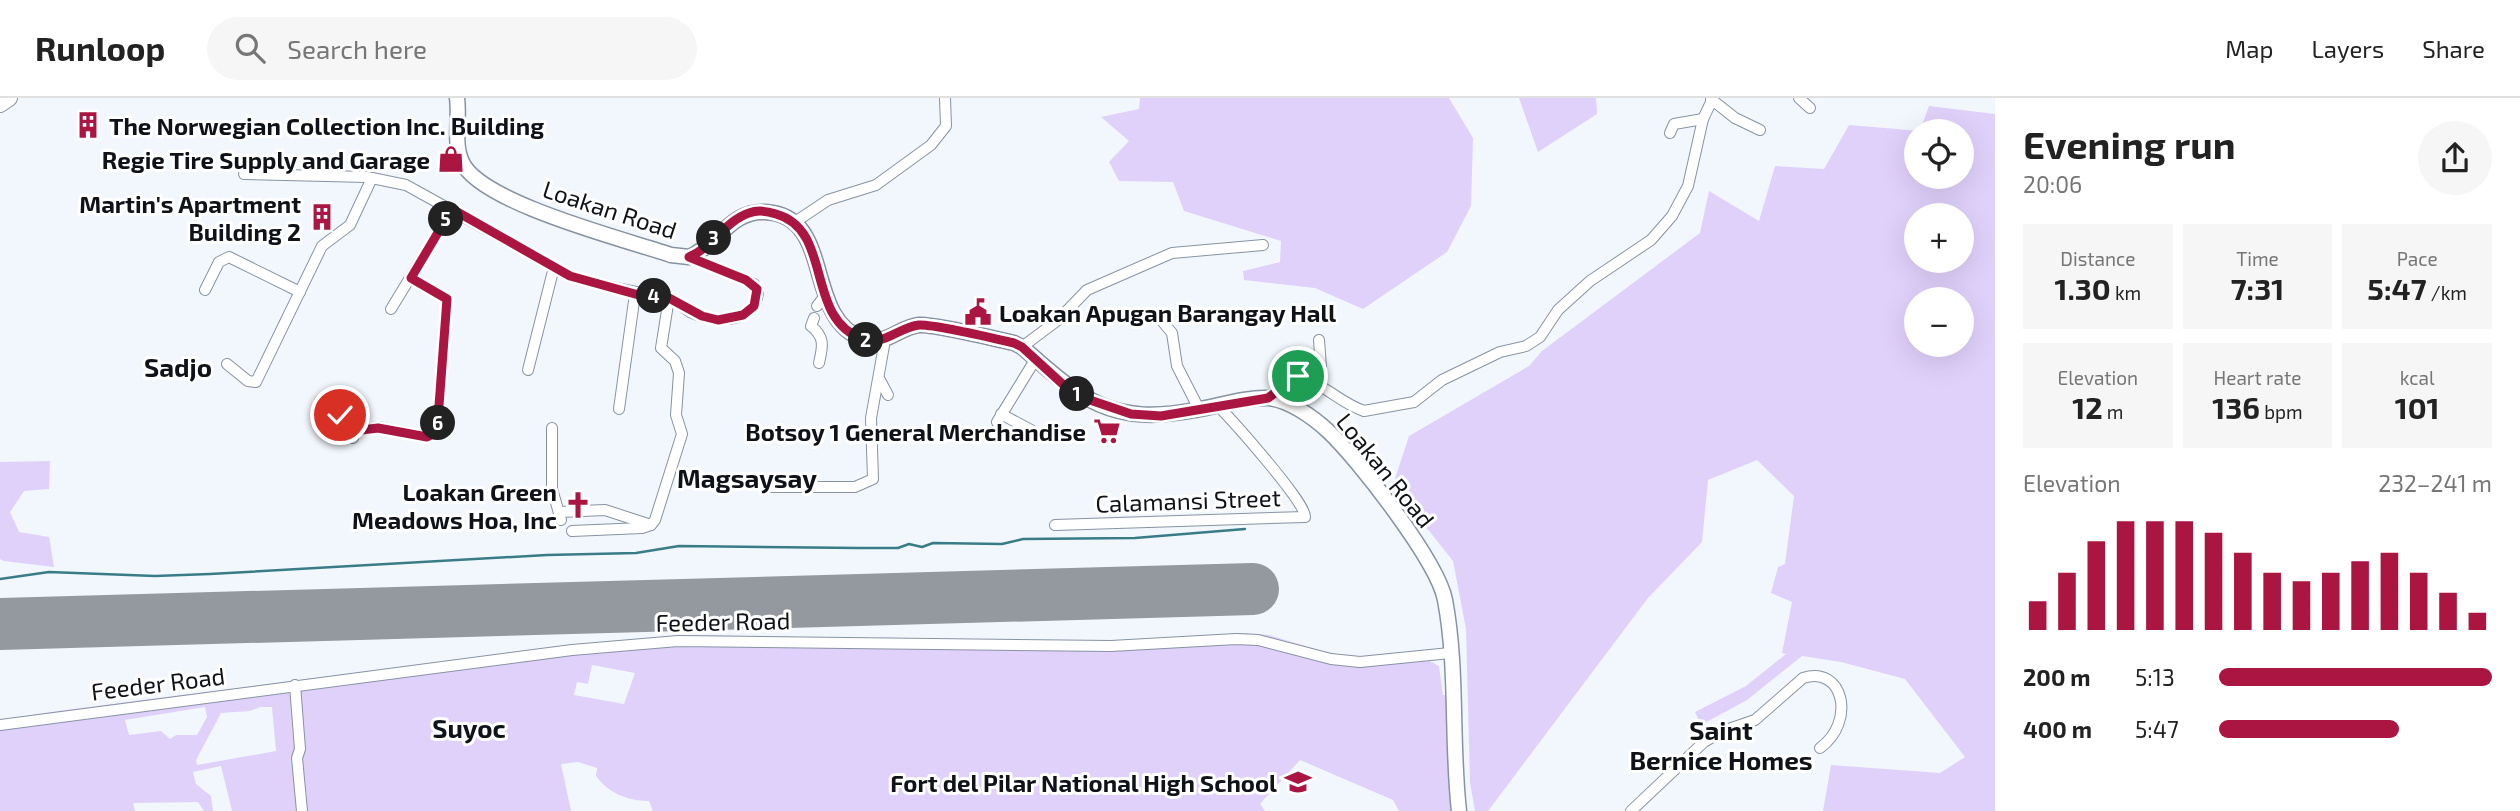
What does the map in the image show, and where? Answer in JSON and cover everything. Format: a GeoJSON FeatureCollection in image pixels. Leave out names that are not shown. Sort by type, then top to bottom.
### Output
{"type":"FeatureCollection","features":[{"type":"Feature","properties":{"kind":"main road"},"geometry":{"type":"LineString","coordinates":[[0,104],[9,98]]}},
{"type":"Feature","properties":{"kind":"main road","name":"Loakan Road"},"geometry":{"type":"LineString","coordinates":[[457,98],[458,143],[462,162],[486,188],[583,226],[671,255],[689,257],[697,254],[737,219],[750,213],[771,212],[795,222]]}},
{"type":"Feature","properties":{"kind":"main road"},"geometry":{"type":"LineString","coordinates":[[795,222],[807,238],[814,256],[821,301],[853,333],[873,341],[885,340],[919,325],[1022,347],[1068,389],[1117,411],[1161,416],[1268,398]]}},
{"type":"Feature","properties":{"kind":"main road","name":"Loakan Road"},"geometry":{"type":"LineString","coordinates":[[1268,398],[1306,413],[1328,432],[1417,543],[1445,598],[1459,811]]}},
{"type":"Feature","properties":{"kind":"street"},"geometry":{"type":"LineString","coordinates":[[795,222],[828,201],[876,185],[931,145],[946,125],[945,98]]}},
{"type":"Feature","properties":{"kind":"street"},"geometry":{"type":"LineString","coordinates":[[1799,98],[1810,108]]}},
{"type":"Feature","properties":{"kind":"street"},"geometry":{"type":"LineString","coordinates":[[1287,384],[1320,386],[1356,408],[1378,409],[1419,400],[1442,380],[1500,352],[1526,346],[1540,337],[1551,319],[1576,294],[1651,240],[1672,216],[1692,177],[1703,120],[1712,99],[1735,118],[1760,130]]}},
{"type":"Feature","properties":{"kind":"street"},"geometry":{"type":"LineString","coordinates":[[1670,132],[1674,124],[1703,120]]}},
{"type":"Feature","properties":{"kind":"street"},"geometry":{"type":"LineString","coordinates":[[244,174],[372,178],[406,185],[554,267],[592,284],[635,294],[669,298],[690,311],[718,320],[743,315],[754,306],[758,293],[754,285],[689,257]]}},
{"type":"Feature","properties":{"kind":"street"},"geometry":{"type":"LineString","coordinates":[[227,364],[248,381],[256,382],[322,246],[350,225],[372,178]]}},
{"type":"Feature","properties":{"kind":"street"},"geometry":{"type":"LineString","coordinates":[[391,309],[452,209]]}},
{"type":"Feature","properties":{"kind":"street"},"geometry":{"type":"LineString","coordinates":[[1022,347],[1058,320],[1087,290],[1172,253],[1263,245]]}},
{"type":"Feature","properties":{"kind":"street"},"geometry":{"type":"LineString","coordinates":[[205,290],[219,262],[229,257],[300,292]]}},
{"type":"Feature","properties":{"kind":"street"},"geometry":{"type":"LineString","coordinates":[[528,370],[554,267]]}},
{"type":"Feature","properties":{"kind":"street"},"geometry":{"type":"LineString","coordinates":[[320,401],[340,415],[353,435],[378,428],[427,437],[437,432],[447,299],[411,278]]}},
{"type":"Feature","properties":{"kind":"street"},"geometry":{"type":"LineString","coordinates":[[619,409],[635,294]]}},
{"type":"Feature","properties":{"kind":"street"},"geometry":{"type":"LineString","coordinates":[[651,525],[681,434],[676,415],[679,373],[675,361],[661,348],[669,298]]}},
{"type":"Feature","properties":{"kind":"street"},"geometry":{"type":"LineString","coordinates":[[814,318],[811,326],[822,337],[823,343],[818,363]]}},
{"type":"Feature","properties":{"kind":"street"},"geometry":{"type":"LineString","coordinates":[[1162,321],[1172,333],[1177,366],[1199,409]]}},
{"type":"Feature","properties":{"kind":"street"},"geometry":{"type":"LineString","coordinates":[[772,487],[855,487],[873,479],[871,418],[880,380],[885,340]]}},
{"type":"Feature","properties":{"kind":"street"},"geometry":{"type":"LineString","coordinates":[[1268,398],[1298,376],[1316,372],[1321,367],[1319,340]]}},
{"type":"Feature","properties":{"kind":"street"},"geometry":{"type":"LineString","coordinates":[[1031,430],[999,418],[1035,360]]}},
{"type":"Feature","properties":{"kind":"street"},"geometry":{"type":"LineString","coordinates":[[880,380],[888,395]]}},
{"type":"Feature","properties":{"kind":"street","name":"Calamansi Street"},"geometry":{"type":"LineString","coordinates":[[1055,525],[1305,517],[1305,509],[1292,491],[1218,406]]}},
{"type":"Feature","properties":{"kind":"street"},"geometry":{"type":"LineString","coordinates":[[551,428],[551,489],[561,516],[606,510],[651,525]]}},
{"type":"Feature","properties":{"kind":"street"},"geometry":{"type":"LineString","coordinates":[[572,531],[651,525]]}},
{"type":"Feature","properties":{"kind":"street","name":"Feeder Road"},"geometry":{"type":"LineString","coordinates":[[0,725],[572,650],[678,641],[1111,646],[1236,639],[1258,640],[1331,659],[1360,662],[1450,653]]}},
{"type":"Feature","properties":{"kind":"street"},"geometry":{"type":"LineString","coordinates":[[1631,811],[1712,736],[1755,720],[1803,678],[1812,675],[1825,678],[1835,688],[1842,703],[1843,716],[1838,729],[1820,748]]}},
{"type":"Feature","properties":{"kind":"street"},"geometry":{"type":"LineString","coordinates":[[295,685],[302,811]]}},
{"type":"Feature","properties":{"kind":"shaded area"},"geometry":{"type":"Polygon","coordinates":[[[1140,98],[1449,98],[1473,138],[1471,206],[1447,252],[1363,309],[1315,288],[1244,280],[1243,271],[1280,262],[1281,241],[1184,211],[1173,182],[1119,181],[1109,162],[1129,141],[1101,117],[1139,109],[1140,98]]]}},
{"type":"Feature","properties":{"kind":"shaded area"},"geometry":{"type":"Polygon","coordinates":[[[1519,98],[1596,98],[1597,114],[1538,152],[1519,98]]]}},
{"type":"Feature","properties":{"kind":"shaded area"},"geometry":{"type":"Polygon","coordinates":[[[1929,106],[1995,114],[1995,811],[1823,811],[1831,765],[1940,773],[1965,757],[1905,679],[1841,662],[1802,656],[1747,700],[1701,725],[1695,712],[1746,686],[1786,654],[1782,653],[1792,602],[1771,593],[1778,567],[1785,564],[1794,496],[1757,460],[1708,480],[1702,542],[1648,598],[1488,811],[1475,811],[1470,783],[1466,629],[1453,561],[1391,491],[1409,436],[1529,366],[1542,351],[1700,233],[1709,191],[1759,221],[1775,166],[1824,169],[1849,125],[1904,130],[1904,189],[1974,189],[1974,119],[1924,119],[1929,106]]]}},
{"type":"Feature","properties":{"kind":"shaded area"},"geometry":{"type":"Polygon","coordinates":[[[50,461],[49,489],[24,491],[10,512],[19,532],[49,537],[54,567],[4,561],[0,559],[0,462],[50,461]]]}},
{"type":"Feature","properties":{"kind":"shaded area"},"geometry":{"type":"Polygon","coordinates":[[[1244,633],[1269,635],[1337,656],[1369,658],[1418,655],[1439,666],[1443,695],[1446,695],[1454,811],[1399,811],[1393,800],[1300,760],[1260,804],[1265,811],[653,811],[649,801],[626,798],[613,791],[596,776],[597,768],[578,762],[561,764],[571,811],[232,811],[221,766],[193,772],[196,784],[211,796],[213,811],[204,811],[198,802],[133,803],[135,811],[0,811],[0,720],[58,711],[570,645],[694,635],[1115,643],[1244,633]],[[592,665],[588,684],[577,682],[574,695],[624,704],[635,673],[592,665]],[[205,707],[125,720],[129,735],[161,731],[170,739],[176,735],[197,735],[207,717],[205,707]],[[260,707],[250,711],[221,713],[196,760],[197,765],[276,751],[272,707],[260,707]]]}},
{"type":"Feature","properties":{"kind":"waterway"},"geometry":{"type":"LineString","coordinates":[[0,579],[49,572],[155,576],[210,574],[547,555],[636,553],[679,546],[898,548],[909,544],[922,547],[933,543],[1002,544],[1023,539],[1135,538],[1245,529]]}},
{"type":"Feature","properties":{"kind":"runway"},"geometry":{"type":"LineString","coordinates":[[0,624],[1253,589]]}},
{"type":"Feature","properties":{"kind":"place","name":"The Norwegian Collection Inc. Building"},"geometry":{"type":"Point","coordinates":[88,125]}},
{"type":"Feature","properties":{"kind":"place","name":"Regie Tire Supply and Garage"},"geometry":{"type":"Point","coordinates":[451,159]}},
{"type":"Feature","properties":{"kind":"place","name":"Martin's Apartment Building 2"},"geometry":{"type":"Point","coordinates":[322,217]}},
{"type":"Feature","properties":{"kind":"place","name":"Loakan Apugan Barangay Hall"},"geometry":{"type":"Point","coordinates":[978,312]}},
{"type":"Feature","properties":{"kind":"place","name":"Botsoy 1 General Merchandise"},"geometry":{"type":"Point","coordinates":[1107,431]}},
{"type":"Feature","properties":{"kind":"place","name":"Loakan Green Meadows Hoa, Inc"},"geometry":{"type":"Point","coordinates":[578,505]}},
{"type":"Feature","properties":{"kind":"place","name":"Fort del Pilar National High School"},"geometry":{"type":"Point","coordinates":[1298,782]}},
{"type":"Feature","properties":{"kind":"district","name":"Sadjo"},"geometry":{"type":"Point","coordinates":[178,366]}},
{"type":"Feature","properties":{"kind":"district","name":"Magsaysay"},"geometry":{"type":"Point","coordinates":[747,477]}},
{"type":"Feature","properties":{"kind":"district","name":"Suyoc"},"geometry":{"type":"Point","coordinates":[469,727]}},
{"type":"Feature","properties":{"kind":"district","name":"Saint Bernice Homes"},"geometry":{"type":"Point","coordinates":[1721,744]}},
{"type":"Feature","properties":{"kind":"route"},"geometry":{"type":"LineString","coordinates":[[340,415],[353,431],[378,428],[427,437],[434,436],[437,432],[447,299],[411,278],[452,209],[570,276],[635,294],[669,298],[690,311],[718,320],[730,319],[749,311],[757,299],[757,289],[746,280],[689,257],[697,254],[737,219],[750,213],[771,212],[795,222],[807,238],[827,303],[847,329],[860,338],[885,340],[919,325],[1014,343],[1022,347],[1068,389],[1084,398],[1131,414],[1161,416],[1268,398],[1298,376]]}}]}
